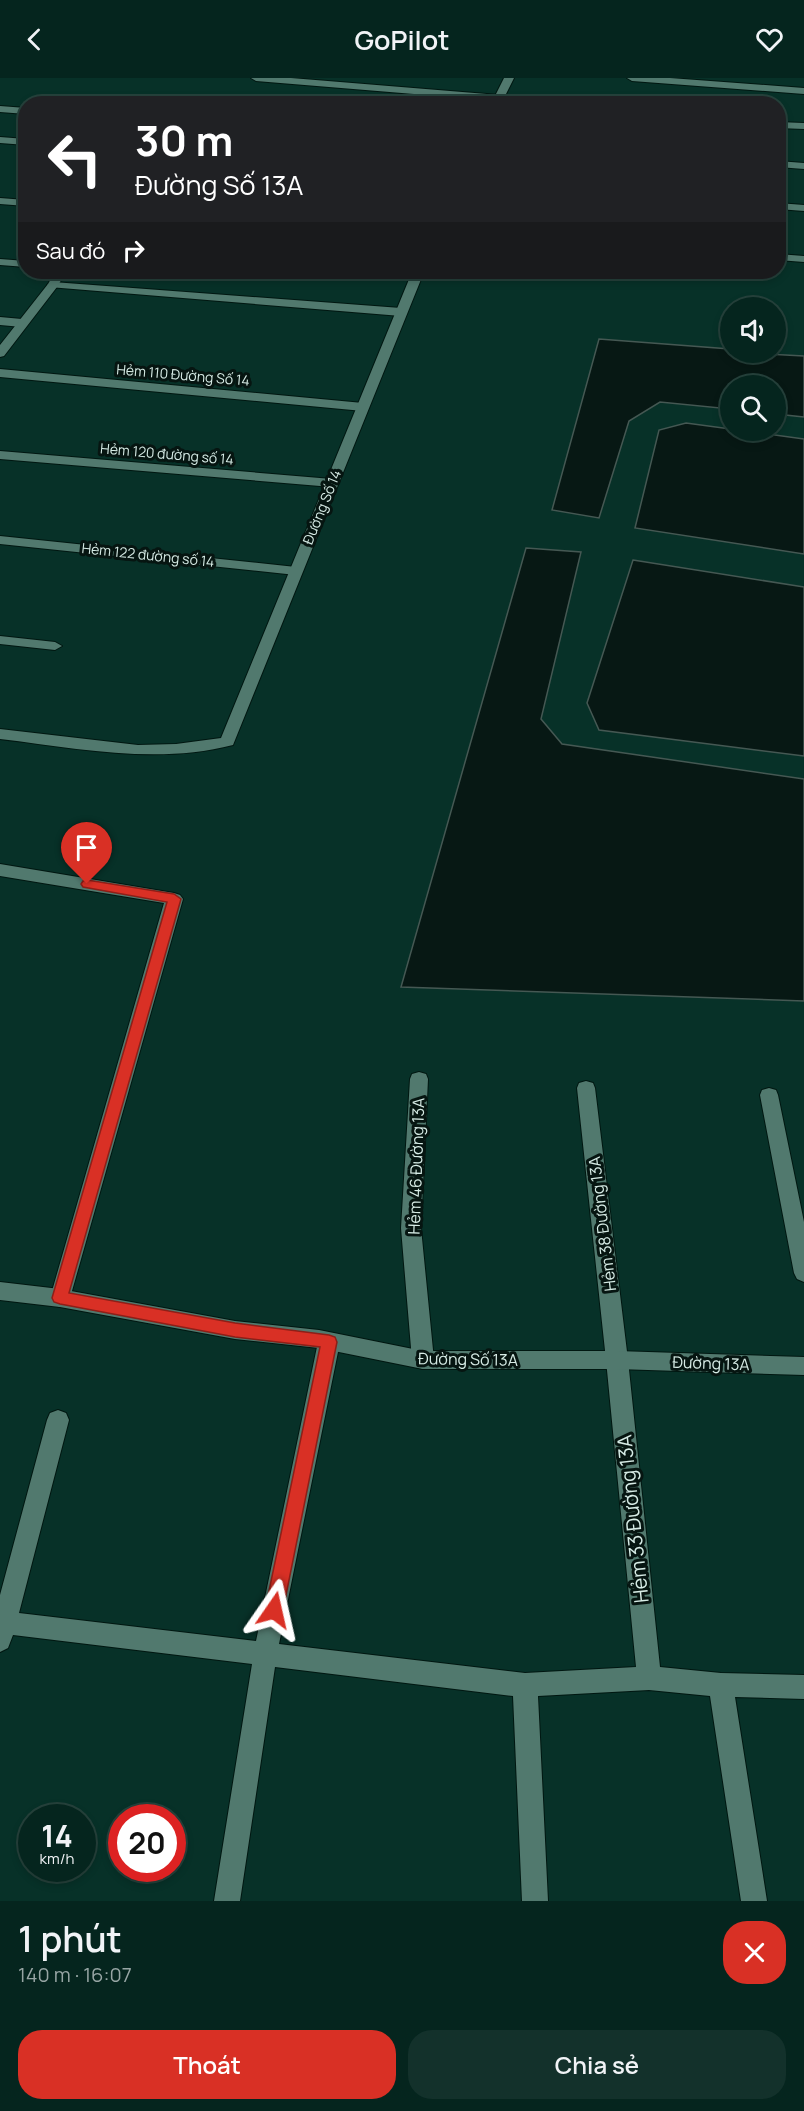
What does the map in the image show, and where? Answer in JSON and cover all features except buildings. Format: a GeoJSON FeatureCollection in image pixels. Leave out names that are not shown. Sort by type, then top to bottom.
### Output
{"type":"FeatureCollection","features":[{"type":"Feature","properties":{"kind":"street"},"geometry":{"type":"LineString","coordinates":[[256,78],[445,96]]}},
{"type":"Feature","properties":{"kind":"street"},"geometry":{"type":"LineString","coordinates":[[500,96],[509,78]]}},
{"type":"Feature","properties":{"kind":"street"},"geometry":{"type":"LineString","coordinates":[[632,78],[804,91]]}},
{"type":"Feature","properties":{"kind":"street"},"geometry":{"type":"LineString","coordinates":[[0,109],[18,110]]}},
{"type":"Feature","properties":{"kind":"street"},"geometry":{"type":"LineString","coordinates":[[786,125],[804,126]]}},
{"type":"Feature","properties":{"kind":"street"},"geometry":{"type":"LineString","coordinates":[[0,140],[18,141]]}},
{"type":"Feature","properties":{"kind":"street"},"geometry":{"type":"LineString","coordinates":[[786,165],[804,166]]}},
{"type":"Feature","properties":{"kind":"street"},"geometry":{"type":"LineString","coordinates":[[0,201],[18,202]]}},
{"type":"Feature","properties":{"kind":"street"},"geometry":{"type":"LineString","coordinates":[[786,207],[804,208]]}},
{"type":"Feature","properties":{"kind":"street"},"geometry":{"type":"LineString","coordinates":[[786,258],[804,259]]}},
{"type":"Feature","properties":{"kind":"street"},"geometry":{"type":"LineString","coordinates":[[0,262],[18,263]]}},
{"type":"Feature","properties":{"kind":"street"},"geometry":{"type":"LineString","coordinates":[[0,353],[56,279]]}},
{"type":"Feature","properties":{"kind":"street","name":"Đường Số 14"},"geometry":{"type":"LineString","coordinates":[[0,734],[138,750],[176,749],[226,742],[415,279]]}},
{"type":"Feature","properties":{"kind":"street"},"geometry":{"type":"LineString","coordinates":[[52,285],[401,312]]}},
{"type":"Feature","properties":{"kind":"street"},"geometry":{"type":"LineString","coordinates":[[0,321],[22,323]]}},
{"type":"Feature","properties":{"kind":"street","name":"Hẻm 110 Đường Số 14"},"geometry":{"type":"LineString","coordinates":[[0,373],[363,407]]}},
{"type":"Feature","properties":{"kind":"street","name":"Hẻm 120 đường số 14"},"geometry":{"type":"LineString","coordinates":[[0,455],[332,483]]}},
{"type":"Feature","properties":{"kind":"street","name":"Hẻm 122 đường số 14"},"geometry":{"type":"LineString","coordinates":[[0,540],[296,572]]}},
{"type":"Feature","properties":{"kind":"street"},"geometry":{"type":"LineString","coordinates":[[0,640],[55,646]]}},
{"type":"Feature","properties":{"kind":"street"},"geometry":{"type":"LineString","coordinates":[[0,870],[174,899],[60,1298]]}},
{"type":"Feature","properties":{"kind":"street","name":"Hẻm 46 Đường 13A"},"geometry":{"type":"LineString","coordinates":[[419,1079],[411,1228],[423,1360]]}},
{"type":"Feature","properties":{"kind":"street","name":"Hẻm 38 Đường 13A"},"geometry":{"type":"LineString","coordinates":[[586,1088],[617,1360]]}},
{"type":"Feature","properties":{"kind":"street"},"geometry":{"type":"LineString","coordinates":[[769,1095],[804,1273]]}},
{"type":"Feature","properties":{"kind":"street","name":"Đường Số 13A"},"geometry":{"type":"LineString","coordinates":[[0,1291],[60,1298],[235,1330],[329,1342],[423,1360],[617,1360]]}},
{"type":"Feature","properties":{"kind":"street"},"geometry":{"type":"LineString","coordinates":[[227,1901],[265,1655],[329,1342]]}},
{"type":"Feature","properties":{"kind":"street","name":"Đường 13A"},"geometry":{"type":"LineString","coordinates":[[617,1360],[804,1365]]}},
{"type":"Feature","properties":{"kind":"street","name":"Hẻm 33 Đường 13A"},"geometry":{"type":"LineString","coordinates":[[617,1360],[649,1678]]}},
{"type":"Feature","properties":{"kind":"street"},"geometry":{"type":"LineString","coordinates":[[58,1420],[2,1629],[265,1655],[525,1685],[649,1678],[721,1685],[804,1687]]}},
{"type":"Feature","properties":{"kind":"street"},"geometry":{"type":"LineString","coordinates":[[525,1685],[535,1901]]}},
{"type":"Feature","properties":{"kind":"street"},"geometry":{"type":"LineString","coordinates":[[721,1685],[754,1901]]}},
{"type":"Feature","properties":{"kind":"shaded area"},"geometry":{"type":"Polygon","coordinates":[[[599,339],[720,348],[720,363],[786,363],[786,355],[804,356],[804,417],[786,415],[786,375],[720,375],[720,408],[660,402],[629,421],[599,518],[552,510],[599,339]]]}},
{"type":"Feature","properties":{"kind":"shaded area"},"geometry":{"type":"Polygon","coordinates":[[[686,423],[720,428],[720,441],[786,441],[786,437],[804,439],[804,554],[635,528],[659,430],[686,423]]]}},
{"type":"Feature","properties":{"kind":"shaded area"},"geometry":{"type":"Polygon","coordinates":[[[526,548],[581,552],[541,719],[562,744],[804,779],[804,1001],[401,987],[526,548]]]}},
{"type":"Feature","properties":{"kind":"shaded area"},"geometry":{"type":"Polygon","coordinates":[[[633,560],[804,587],[804,756],[599,730],[587,703],[633,560]]]}},
{"type":"Feature","properties":{"kind":"route"},"geometry":{"type":"LineString","coordinates":[[87,884],[174,899],[60,1298],[235,1330],[329,1342],[274,1610]]}}]}
